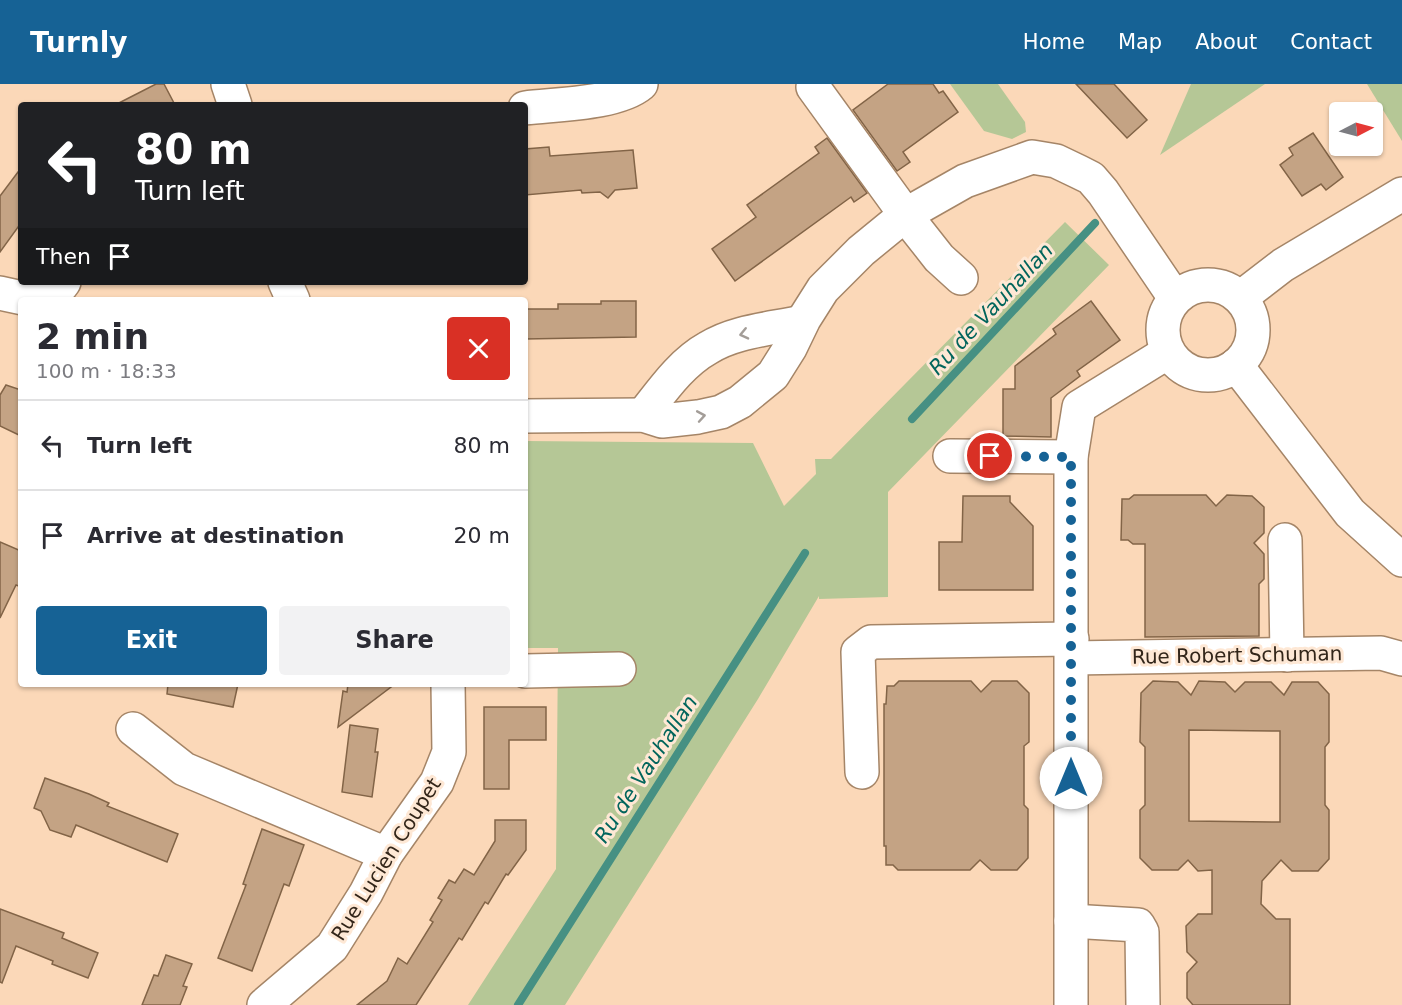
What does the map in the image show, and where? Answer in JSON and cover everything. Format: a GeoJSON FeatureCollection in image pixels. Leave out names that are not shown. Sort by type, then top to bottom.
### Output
{"type":"FeatureCollection","features":[{"type":"Feature","properties":{"kind":"street"},"geometry":{"type":"LineString","coordinates":[[228,84],[234,102]]}},
{"type":"Feature","properties":{"kind":"street"},"geometry":{"type":"LineString","coordinates":[[521,84],[523,102]]}},
{"type":"Feature","properties":{"kind":"street"},"geometry":{"type":"LineString","coordinates":[[528,106],[615,98],[633,91],[641,84]]}},
{"type":"Feature","properties":{"kind":"street"},"geometry":{"type":"LineString","coordinates":[[813,87],[905,215],[939,258],[961,278]]}},
{"type":"Feature","properties":{"kind":"street"},"geometry":{"type":"LineString","coordinates":[[528,416],[643,415],[662,421],[698,417],[721,411],[740,402],[773,375],[823,289],[876,238],[905,215],[965,181],[1032,156],[1056,161],[1091,178],[1103,192],[1175,298]]}},
{"type":"Feature","properties":{"kind":"street"},"geometry":{"type":"LineString","coordinates":[[1240,298],[1283,265],[1402,194]]}},
{"type":"Feature","properties":{"kind":"street"},"geometry":{"type":"LineString","coordinates":[[32,297],[62,285]]}},
{"type":"Feature","properties":{"kind":"street"},"geometry":{"type":"LineString","coordinates":[[1200,285],[1215,285],[1228,289],[1240,298],[1249,310],[1253,325],[1252,340],[1246,354],[1236,365],[1223,372],[1210,375],[1196,373],[1174,361],[1168,352],[1163,334],[1168,309],[1175,298],[1200,285]]}},
{"type":"Feature","properties":{"kind":"street"},"geometry":{"type":"LineString","coordinates":[[0,293],[18,297]]}},
{"type":"Feature","properties":{"kind":"street"},"geometry":{"type":"LineString","coordinates":[[643,415],[675,375],[707,348],[737,335],[802,322]]}},
{"type":"Feature","properties":{"kind":"street"},"geometry":{"type":"LineString","coordinates":[[1071,1005],[1071,457],[1079,407],[1168,352]]}},
{"type":"Feature","properties":{"kind":"street"},"geometry":{"type":"LineString","coordinates":[[1236,365],[1350,513],[1402,560]]}},
{"type":"Feature","properties":{"kind":"street"},"geometry":{"type":"LineString","coordinates":[[950,456],[1071,457]]}},
{"type":"Feature","properties":{"kind":"street"},"geometry":{"type":"LineString","coordinates":[[1285,540],[1287,655]]}},
{"type":"Feature","properties":{"kind":"street","name":"Rue Robert Schuman"},"geometry":{"type":"LineString","coordinates":[[862,772],[858,652],[871,642],[1287,655],[1381,652],[1402,658]]}},
{"type":"Feature","properties":{"kind":"street"},"geometry":{"type":"LineString","coordinates":[[528,670],[619,669]]}},
{"type":"Feature","properties":{"kind":"street","name":"Rue Lucien Coupet"},"geometry":{"type":"LineString","coordinates":[[264,1005],[332,947],[366,893],[386,854],[436,782],[449,752],[448,687]]}},
{"type":"Feature","properties":{"kind":"street"},"geometry":{"type":"LineString","coordinates":[[133,729],[184,769],[386,854]]}},
{"type":"Feature","properties":{"kind":"street"},"geometry":{"type":"LineString","coordinates":[[1071,921],[1138,925],[1142,932],[1143,1005]]}},
{"type":"Feature","properties":{"kind":"green space"},"geometry":{"type":"Polygon","coordinates":[[[950,84],[998,84],[1025,122],[1026,132],[1012,139],[984,131],[950,84]]]}},
{"type":"Feature","properties":{"kind":"green space"},"geometry":{"type":"Polygon","coordinates":[[[1191,84],[1265,84],[1160,155],[1191,84]]]}},
{"type":"Feature","properties":{"kind":"green space"},"geometry":{"type":"Polygon","coordinates":[[[1367,84],[1402,84],[1402,141],[1383,110],[1383,102],[1378,102],[1367,84]]]}},
{"type":"Feature","properties":{"kind":"green space"},"geometry":{"type":"Polygon","coordinates":[[[1065,222],[1109,265],[888,492],[888,597],[819,599],[819,596],[758,699],[565,1005],[468,1005],[556,869],[558,648],[528,648],[528,441],[753,443],[784,506],[816,474],[815,459],[831,459],[1065,222]]]}},
{"type":"Feature","properties":{"kind":"building"},"geometry":{"type":"Polygon","coordinates":[[[156,84],[164,84],[173,102],[121,102],[156,84]]]}},
{"type":"Feature","properties":{"kind":"building"},"geometry":{"type":"Polygon","coordinates":[[[888,84],[933,84],[939,93],[943,91],[958,112],[903,152],[910,162],[897,171],[853,110],[888,84]]]}},
{"type":"Feature","properties":{"kind":"building"},"geometry":{"type":"Polygon","coordinates":[[[1076,84],[1114,84],[1147,120],[1127,138],[1076,84]]]}},
{"type":"Feature","properties":{"kind":"building"},"geometry":{"type":"Polygon","coordinates":[[[1313,133],[1343,177],[1326,190],[1321,184],[1302,196],[1280,165],[1293,155],[1289,148],[1313,133]]]}},
{"type":"Feature","properties":{"kind":"building"},"geometry":{"type":"Polygon","coordinates":[[[827,138],[867,193],[854,202],[851,197],[735,281],[712,249],[756,217],[747,205],[819,153],[815,147],[827,138]]]}},
{"type":"Feature","properties":{"kind":"building"},"geometry":{"type":"Polygon","coordinates":[[[549,147],[550,156],[633,150],[637,188],[615,190],[608,198],[600,192],[582,193],[581,190],[528,195],[528,149],[549,147]]]}},
{"type":"Feature","properties":{"kind":"building"},"geometry":{"type":"Polygon","coordinates":[[[18,172],[18,227],[0,252],[0,196],[18,172]]]}},
{"type":"Feature","properties":{"kind":"building"},"geometry":{"type":"Polygon","coordinates":[[[601,301],[636,301],[636,337],[528,339],[528,309],[558,309],[558,304],[601,304],[601,301]]]}},
{"type":"Feature","properties":{"kind":"building"},"geometry":{"type":"Polygon","coordinates":[[[1091,301],[1120,340],[1077,371],[1080,376],[1051,398],[1051,437],[1003,436],[1003,389],[1015,389],[1015,366],[1056,334],[1053,329],[1091,301]]]}},
{"type":"Feature","properties":{"kind":"building"},"geometry":{"type":"Polygon","coordinates":[[[6,385],[18,389],[18,435],[0,426],[0,395],[6,385]]]}},
{"type":"Feature","properties":{"kind":"building"},"geometry":{"type":"Polygon","coordinates":[[[1134,495],[1206,495],[1216,506],[1227,495],[1252,496],[1264,507],[1264,533],[1254,543],[1264,554],[1264,579],[1259,584],[1259,636],[1145,637],[1145,544],[1133,544],[1128,540],[1121,540],[1122,499],[1129,499],[1134,495]]]}},
{"type":"Feature","properties":{"kind":"building"},"geometry":{"type":"Polygon","coordinates":[[[963,496],[1010,496],[1010,502],[1033,526],[1033,590],[939,590],[939,542],[962,542],[963,496]]]}},
{"type":"Feature","properties":{"kind":"building"},"geometry":{"type":"Polygon","coordinates":[[[0,542],[18,550],[18,586],[16,585],[0,618],[0,542]]]}},
{"type":"Feature","properties":{"kind":"building"},"geometry":{"type":"Polygon","coordinates":[[[899,681],[971,681],[981,692],[992,681],[1017,681],[1029,693],[1029,742],[1024,746],[1024,805],[1028,809],[1028,858],[1017,870],[991,870],[980,860],[970,870],[898,870],[893,865],[886,865],[884,704],[886,704],[887,686],[894,686],[899,681]]]}},
{"type":"Feature","properties":{"kind":"building"},"geometry":{"type":"Polygon","coordinates":[[[1153,681],[1178,682],[1191,695],[1199,681],[1225,682],[1235,692],[1245,682],[1271,682],[1284,695],[1292,682],[1318,682],[1329,694],[1329,742],[1325,747],[1325,805],[1329,810],[1329,859],[1318,871],[1292,871],[1281,860],[1262,881],[1261,904],[1276,919],[1290,919],[1290,1005],[1193,1005],[1187,998],[1187,973],[1197,962],[1187,952],[1186,926],[1198,914],[1212,914],[1212,870],[1198,871],[1188,860],[1178,870],[1152,870],[1140,858],[1140,810],[1145,805],[1145,747],[1140,742],[1141,693],[1153,681]],[[1189,730],[1189,821],[1280,822],[1280,731],[1189,730]]]}},
{"type":"Feature","properties":{"kind":"building"},"geometry":{"type":"Polygon","coordinates":[[[168,687],[237,687],[233,707],[167,694],[168,687]]]}},
{"type":"Feature","properties":{"kind":"building"},"geometry":{"type":"Polygon","coordinates":[[[348,687],[391,687],[338,727],[343,691],[347,692],[348,687]]]}},
{"type":"Feature","properties":{"kind":"building"},"geometry":{"type":"Polygon","coordinates":[[[484,707],[546,707],[546,740],[509,740],[509,789],[484,789],[484,707]]]}},
{"type":"Feature","properties":{"kind":"building"},"geometry":{"type":"Polygon","coordinates":[[[350,725],[378,729],[375,752],[378,752],[372,797],[342,792],[350,725]]]}},
{"type":"Feature","properties":{"kind":"building"},"geometry":{"type":"Polygon","coordinates":[[[45,778],[89,794],[109,803],[107,806],[178,834],[167,862],[76,825],[71,837],[50,830],[41,811],[34,808],[45,778]]]}},
{"type":"Feature","properties":{"kind":"building"},"geometry":{"type":"Polygon","coordinates":[[[495,820],[526,820],[526,850],[508,875],[506,874],[488,904],[485,902],[462,940],[459,938],[416,1005],[357,1005],[387,981],[398,958],[407,964],[433,922],[430,920],[442,900],[438,898],[449,880],[455,883],[464,869],[474,875],[495,841],[495,820]]]}},
{"type":"Feature","properties":{"kind":"building"},"geometry":{"type":"Polygon","coordinates":[[[262,829],[304,845],[289,886],[284,884],[252,971],[218,958],[246,885],[243,884],[262,829]]]}},
{"type":"Feature","properties":{"kind":"building"},"geometry":{"type":"Polygon","coordinates":[[[0,909],[64,933],[62,938],[98,953],[88,978],[52,964],[53,961],[16,946],[2,983],[0,982],[0,909]]]}},
{"type":"Feature","properties":{"kind":"building"},"geometry":{"type":"Polygon","coordinates":[[[166,955],[192,964],[183,986],[187,987],[180,1005],[142,1005],[154,975],[158,976],[166,955]]]}},
{"type":"Feature","properties":{"kind":"waterway","name":"Ru de Vauhallan"},"geometry":{"type":"LineString","coordinates":[[912,419],[1095,223]]}},
{"type":"Feature","properties":{"kind":"waterway","name":"Ru de Vauhallan"},"geometry":{"type":"LineString","coordinates":[[518,1005],[805,553]]}},
{"type":"Feature","properties":{"kind":"route"},"geometry":{"type":"LineString","coordinates":[[990,456],[1071,457],[1071,778]]}}]}
